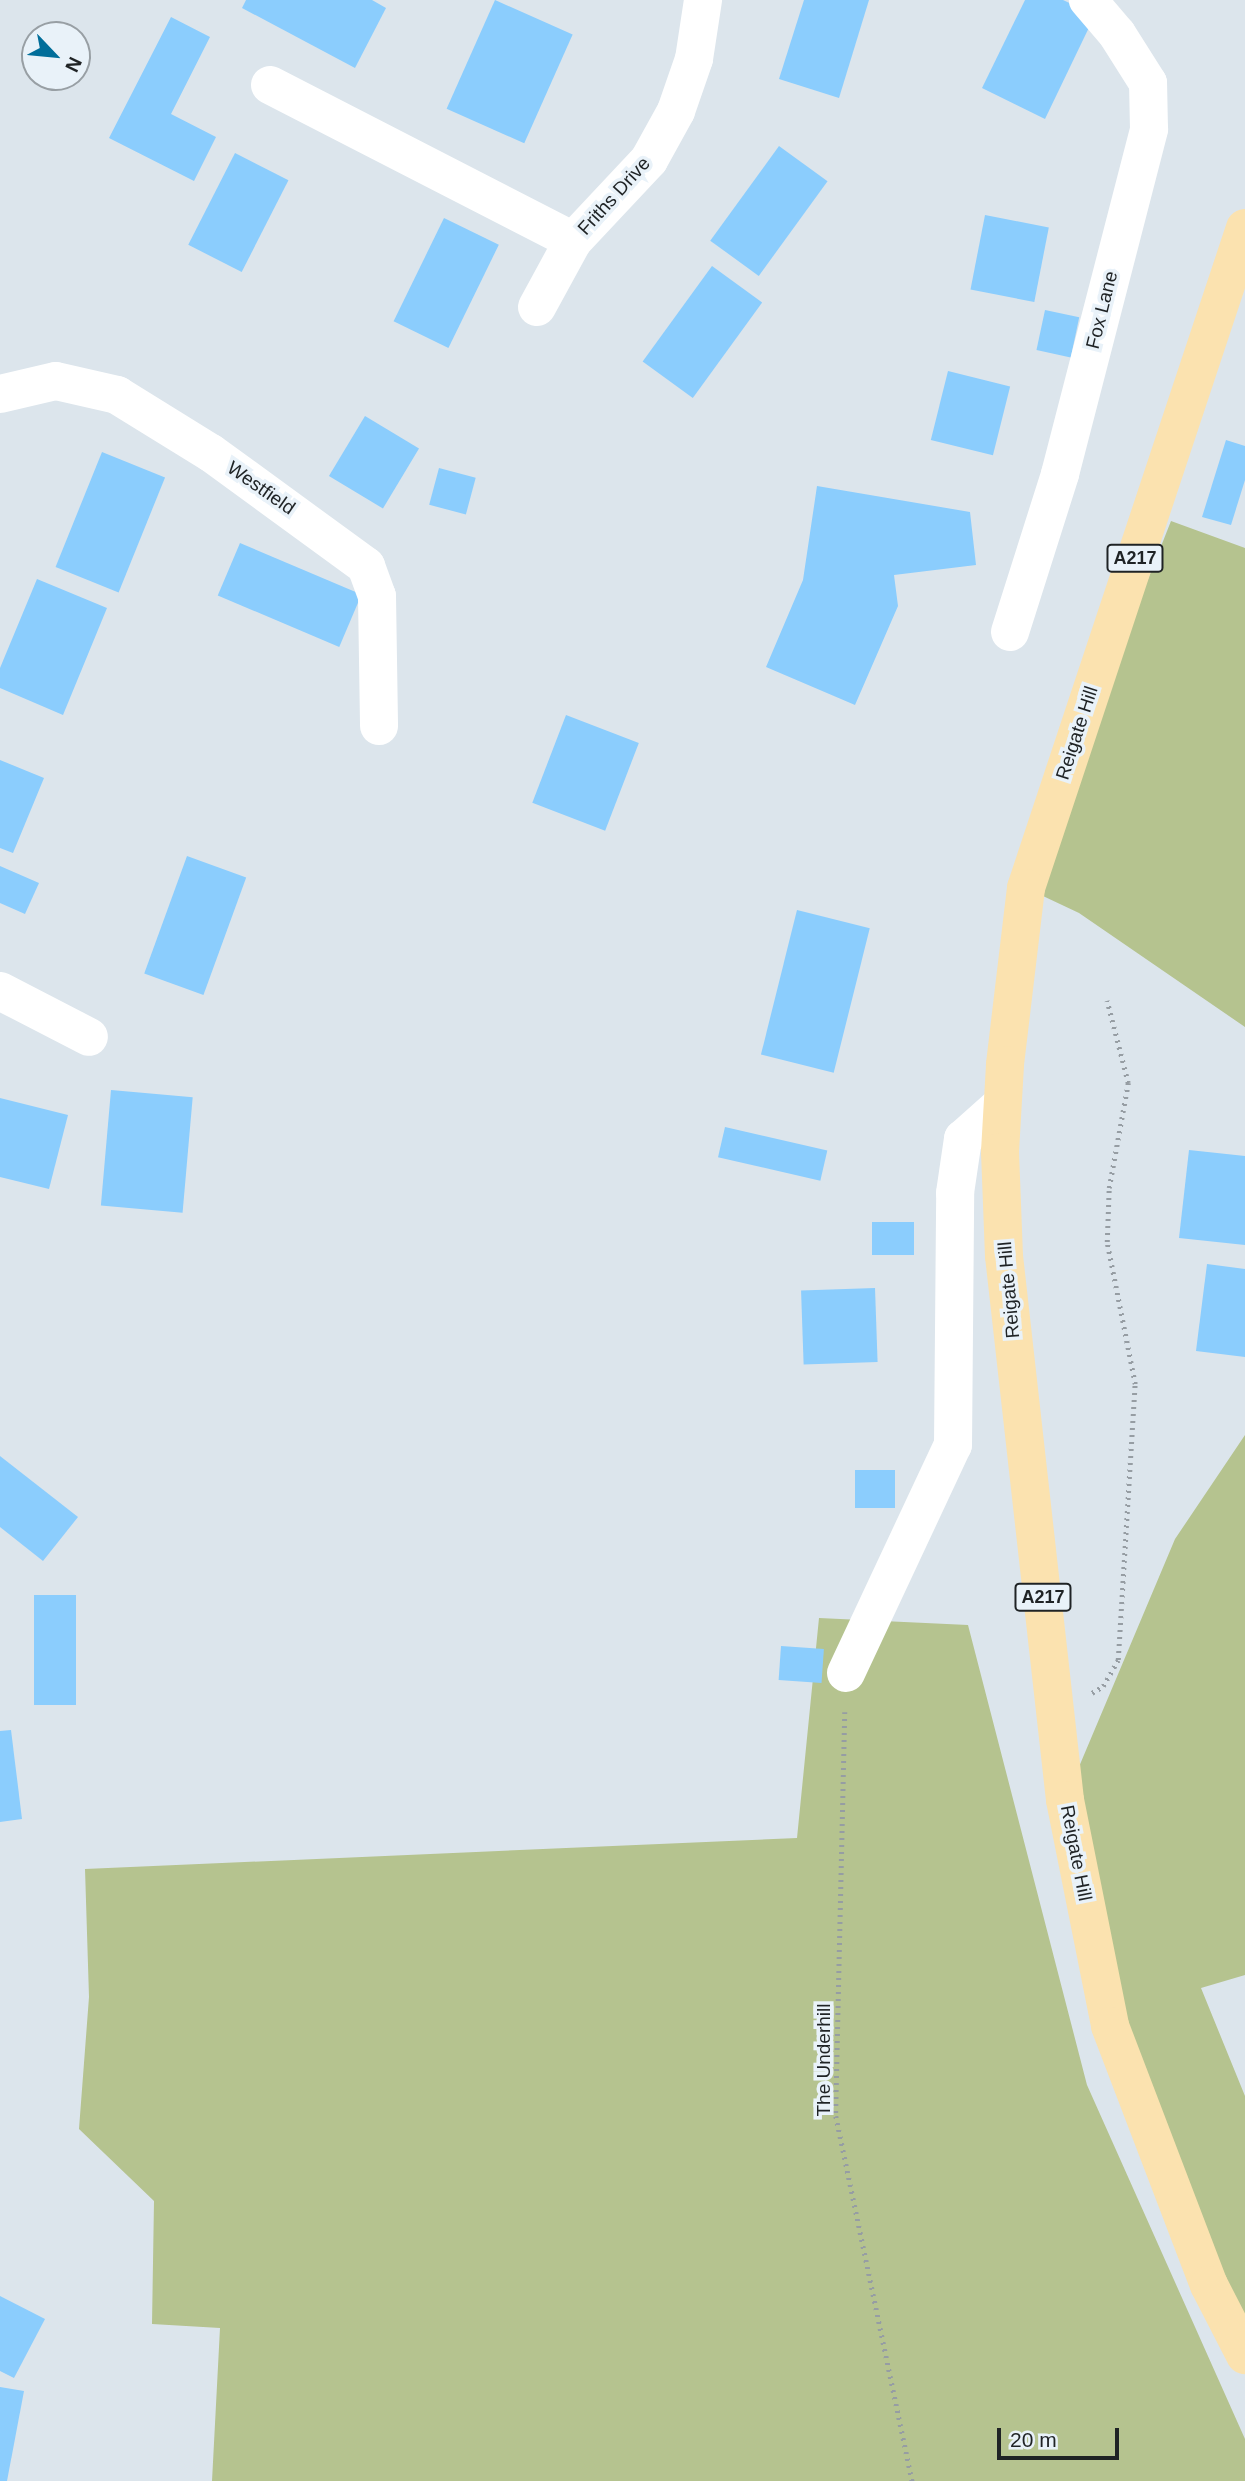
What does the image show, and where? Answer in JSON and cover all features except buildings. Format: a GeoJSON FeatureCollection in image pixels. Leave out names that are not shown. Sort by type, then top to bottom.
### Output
{"type":"FeatureCollection","features":[{"type":"Feature","properties":{"kind":"main road","name":"Reigate Hill"},"geometry":{"type":"LineString","coordinates":[[1245,228],[1026,888],[1002,1104],[1004,1256],[1065,1800],[1110,2026],[1209,2286],[1245,2355]]}},
{"type":"Feature","properties":{"kind":"street","name":"Friths Drive"},"geometry":{"type":"LineString","coordinates":[[537,307],[573,241],[649,160],[677,111],[694,59],[703,0]]}},
{"type":"Feature","properties":{"kind":"street","name":"Fox Lane"},"geometry":{"type":"LineString","coordinates":[[1010,632],[1060,474],[1149,128],[1148,83],[1117,34],[1088,0]]}},
{"type":"Feature","properties":{"kind":"street"},"geometry":{"type":"LineString","coordinates":[[270,85],[573,241]]}},
{"type":"Feature","properties":{"kind":"street","name":"Westfield"},"geometry":{"type":"LineString","coordinates":[[0,394],[56,381],[117,395],[211,453],[366,566],[377,596],[379,726]]}},
{"type":"Feature","properties":{"kind":"street"},"geometry":{"type":"LineString","coordinates":[[0,991],[89,1037]]}},
{"type":"Feature","properties":{"kind":"street"},"geometry":{"type":"LineString","coordinates":[[846,1673],[953,1445],[955,1193],[962,1139],[1002,1104]]}},
{"type":"Feature","properties":{"kind":"path"},"geometry":{"type":"LineString","coordinates":[[1056,1714],[1103,1686],[1118,1660],[1124,1610],[1135,1384],[1107,1242],[1109,1188],[1128,1083],[1107,1001]]}},
{"type":"Feature","properties":{"kind":"path","name":"The Underhill"},"geometry":{"type":"LineString","coordinates":[[846,1673],[836,2116],[912,2481]]}},
{"type":"Feature","properties":{"kind":"green space"},"geometry":{"type":"Polygon","coordinates":[[[1171,521],[1245,548],[1245,1027],[1079,913],[1026,888],[1171,521]]]}},
{"type":"Feature","properties":{"kind":"green space"},"geometry":{"type":"Polygon","coordinates":[[[1245,1435],[1245,1975],[1201,1988],[1245,2096],[1245,2354],[1110,2026],[1065,1800],[1175,1539],[1245,1435]]]}},
{"type":"Feature","properties":{"kind":"green space"},"geometry":{"type":"Polygon","coordinates":[[[819,1618],[968,1625],[1087,2085],[1245,2439],[1245,2481],[212,2481],[220,2328],[152,2324],[154,2201],[79,2129],[89,1997],[85,1869],[797,1838],[819,1618]]]}}]}
